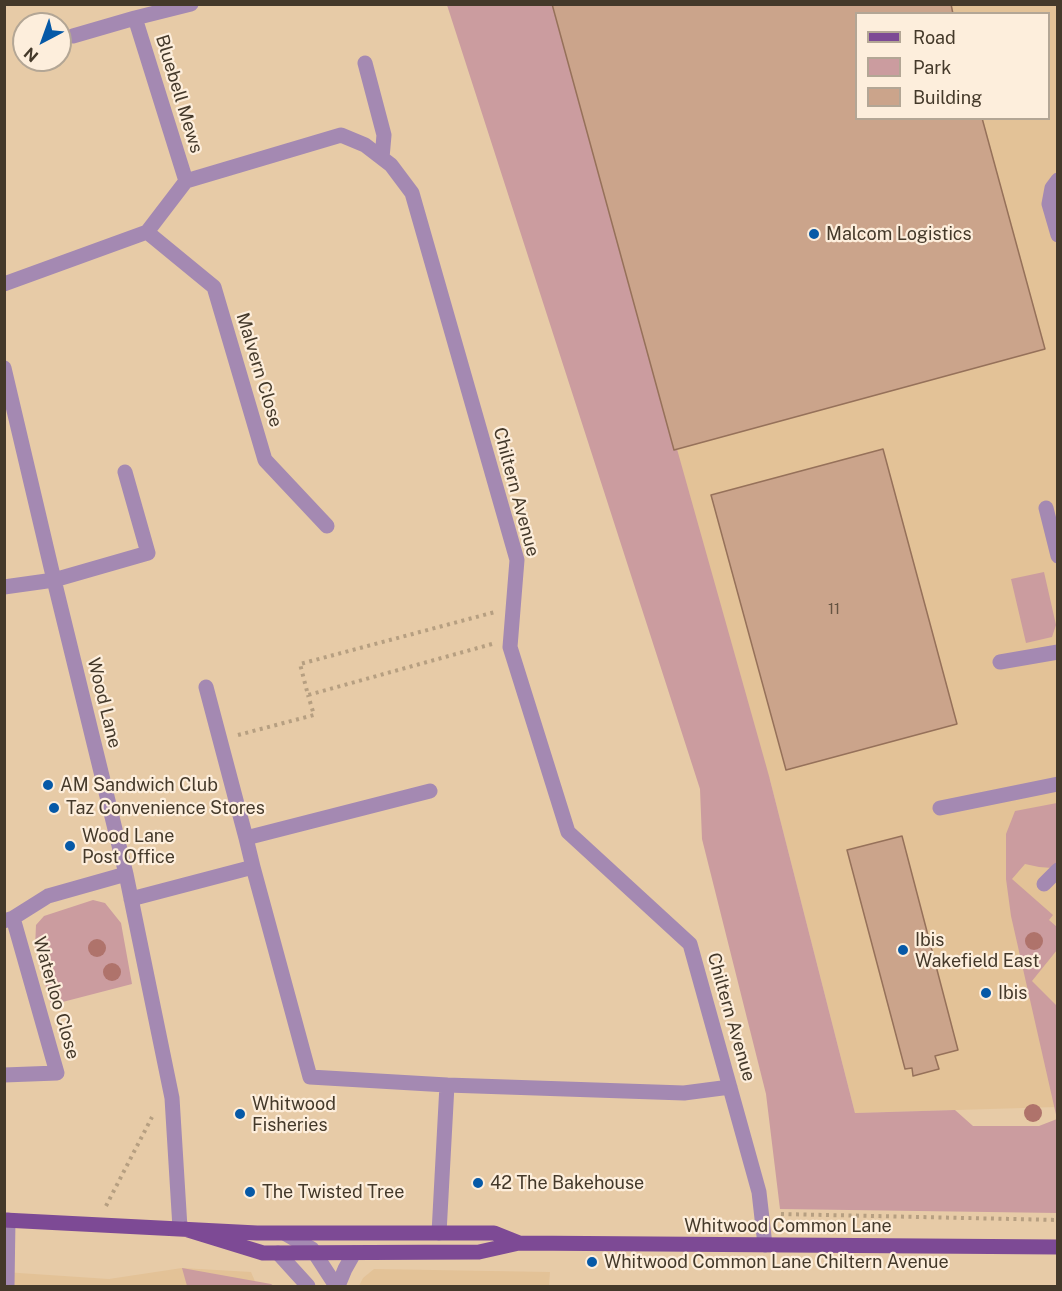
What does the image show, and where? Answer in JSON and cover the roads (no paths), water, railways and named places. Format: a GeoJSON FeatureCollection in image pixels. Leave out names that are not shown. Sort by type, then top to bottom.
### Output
{"type":"FeatureCollection","features":[{"type":"Feature","properties":{"kind":"main road","name":"Whitwood Common Lane"},"geometry":{"type":"LineString","coordinates":[[6,1220],[286,1234],[495,1233],[519,1244]]}},
{"type":"Feature","properties":{"kind":"main road","name":"Whitwood Common Lane"},"geometry":{"type":"LineString","coordinates":[[182,1228],[263,1253],[479,1252],[519,1244],[1058,1247]]}},
{"type":"Feature","properties":{"kind":"street","name":"Bluebell Mews"},"geometry":{"type":"LineString","coordinates":[[73,36],[191,4]]}},
{"type":"Feature","properties":{"kind":"street","name":"Bluebell Mews"},"geometry":{"type":"LineString","coordinates":[[135,18],[186,181]]}},
{"type":"Feature","properties":{"kind":"street"},"geometry":{"type":"LineString","coordinates":[[365,63],[384,135],[382,158]]}},
{"type":"Feature","properties":{"kind":"street","name":"Chiltern Avenue"},"geometry":{"type":"LineString","coordinates":[[186,181],[341,135],[366,145],[391,165],[412,193],[517,560],[510,647],[568,832],[690,944],[759,1192],[765,1245]]}},
{"type":"Feature","properties":{"kind":"street"},"geometry":{"type":"LineString","coordinates":[[1058,180],[1052,188],[1049,204],[1058,235]]}},
{"type":"Feature","properties":{"kind":"street"},"geometry":{"type":"LineString","coordinates":[[4,284],[147,231],[186,181]]}},
{"type":"Feature","properties":{"kind":"street","name":"Malvern Close"},"geometry":{"type":"LineString","coordinates":[[147,231],[214,287],[265,460],[327,526]]}},
{"type":"Feature","properties":{"kind":"street","name":"Wood Lane"},"geometry":{"type":"LineString","coordinates":[[4,368],[126,874],[172,1098],[182,1228]]}},
{"type":"Feature","properties":{"kind":"street"},"geometry":{"type":"LineString","coordinates":[[4,587],[54,580],[148,553],[125,472]]}},
{"type":"Feature","properties":{"kind":"street"},"geometry":{"type":"LineString","coordinates":[[1046,508],[1058,556]]}},
{"type":"Feature","properties":{"kind":"street"},"geometry":{"type":"LineString","coordinates":[[1000,662],[1058,652]]}},
{"type":"Feature","properties":{"kind":"street"},"geometry":{"type":"LineString","coordinates":[[206,687],[310,1077],[447,1085],[684,1093],[730,1087]]}},
{"type":"Feature","properties":{"kind":"street"},"geometry":{"type":"LineString","coordinates":[[940,808],[1058,784]]}},
{"type":"Feature","properties":{"kind":"street"},"geometry":{"type":"LineString","coordinates":[[246,838],[430,791]]}},
{"type":"Feature","properties":{"kind":"street"},"geometry":{"type":"LineString","coordinates":[[131,899],[253,867]]}},
{"type":"Feature","properties":{"kind":"street"},"geometry":{"type":"LineString","coordinates":[[1044,884],[1058,870]]}},
{"type":"Feature","properties":{"kind":"street","name":"Waterloo Close"},"geometry":{"type":"LineString","coordinates":[[4,1075],[57,1073],[9,919],[48,896],[126,874]]}},
{"type":"Feature","properties":{"kind":"street"},"geometry":{"type":"LineString","coordinates":[[439,1233],[447,1085]]}},
{"type":"Feature","properties":{"kind":"street"},"geometry":{"type":"LineString","coordinates":[[6,1220],[7,1287]]}},
{"type":"Feature","properties":{"kind":"street"},"geometry":{"type":"LineString","coordinates":[[286,1234],[302,1242],[315,1253],[337,1287]]}},
{"type":"Feature","properties":{"kind":"street"},"geometry":{"type":"LineString","coordinates":[[278,1253],[308,1287]]}},
{"type":"Feature","properties":{"kind":"street"},"geometry":{"type":"LineString","coordinates":[[337,1287],[354,1253]]}},
{"type":"Feature","properties":{"kind":"place","name":"Malcom Logistics"},"geometry":{"type":"Point","coordinates":[814,234]}},
{"type":"Feature","properties":{"kind":"place","name":"AM Sandwich Club"},"geometry":{"type":"Point","coordinates":[48,785]}},
{"type":"Feature","properties":{"kind":"place","name":"Taz Convenience Stores"},"geometry":{"type":"Point","coordinates":[54,808]}},
{"type":"Feature","properties":{"kind":"place","name":"Wood Lane Post Office"},"geometry":{"type":"Point","coordinates":[70,846]}},
{"type":"Feature","properties":{"kind":"place","name":"Ibis Wakefield East"},"geometry":{"type":"Point","coordinates":[903,950]}},
{"type":"Feature","properties":{"kind":"place","name":"Ibis"},"geometry":{"type":"Point","coordinates":[986,993]}},
{"type":"Feature","properties":{"kind":"place","name":"Whitwood Fisheries"},"geometry":{"type":"Point","coordinates":[240,1114]}},
{"type":"Feature","properties":{"kind":"place","name":"42 The Bakehouse"},"geometry":{"type":"Point","coordinates":[478,1183]}},
{"type":"Feature","properties":{"kind":"place","name":"The Twisted Tree"},"geometry":{"type":"Point","coordinates":[250,1192]}},
{"type":"Feature","properties":{"kind":"place","name":"Whitwood Common Lane Chiltern Avenue"},"geometry":{"type":"Point","coordinates":[592,1262]}}]}
